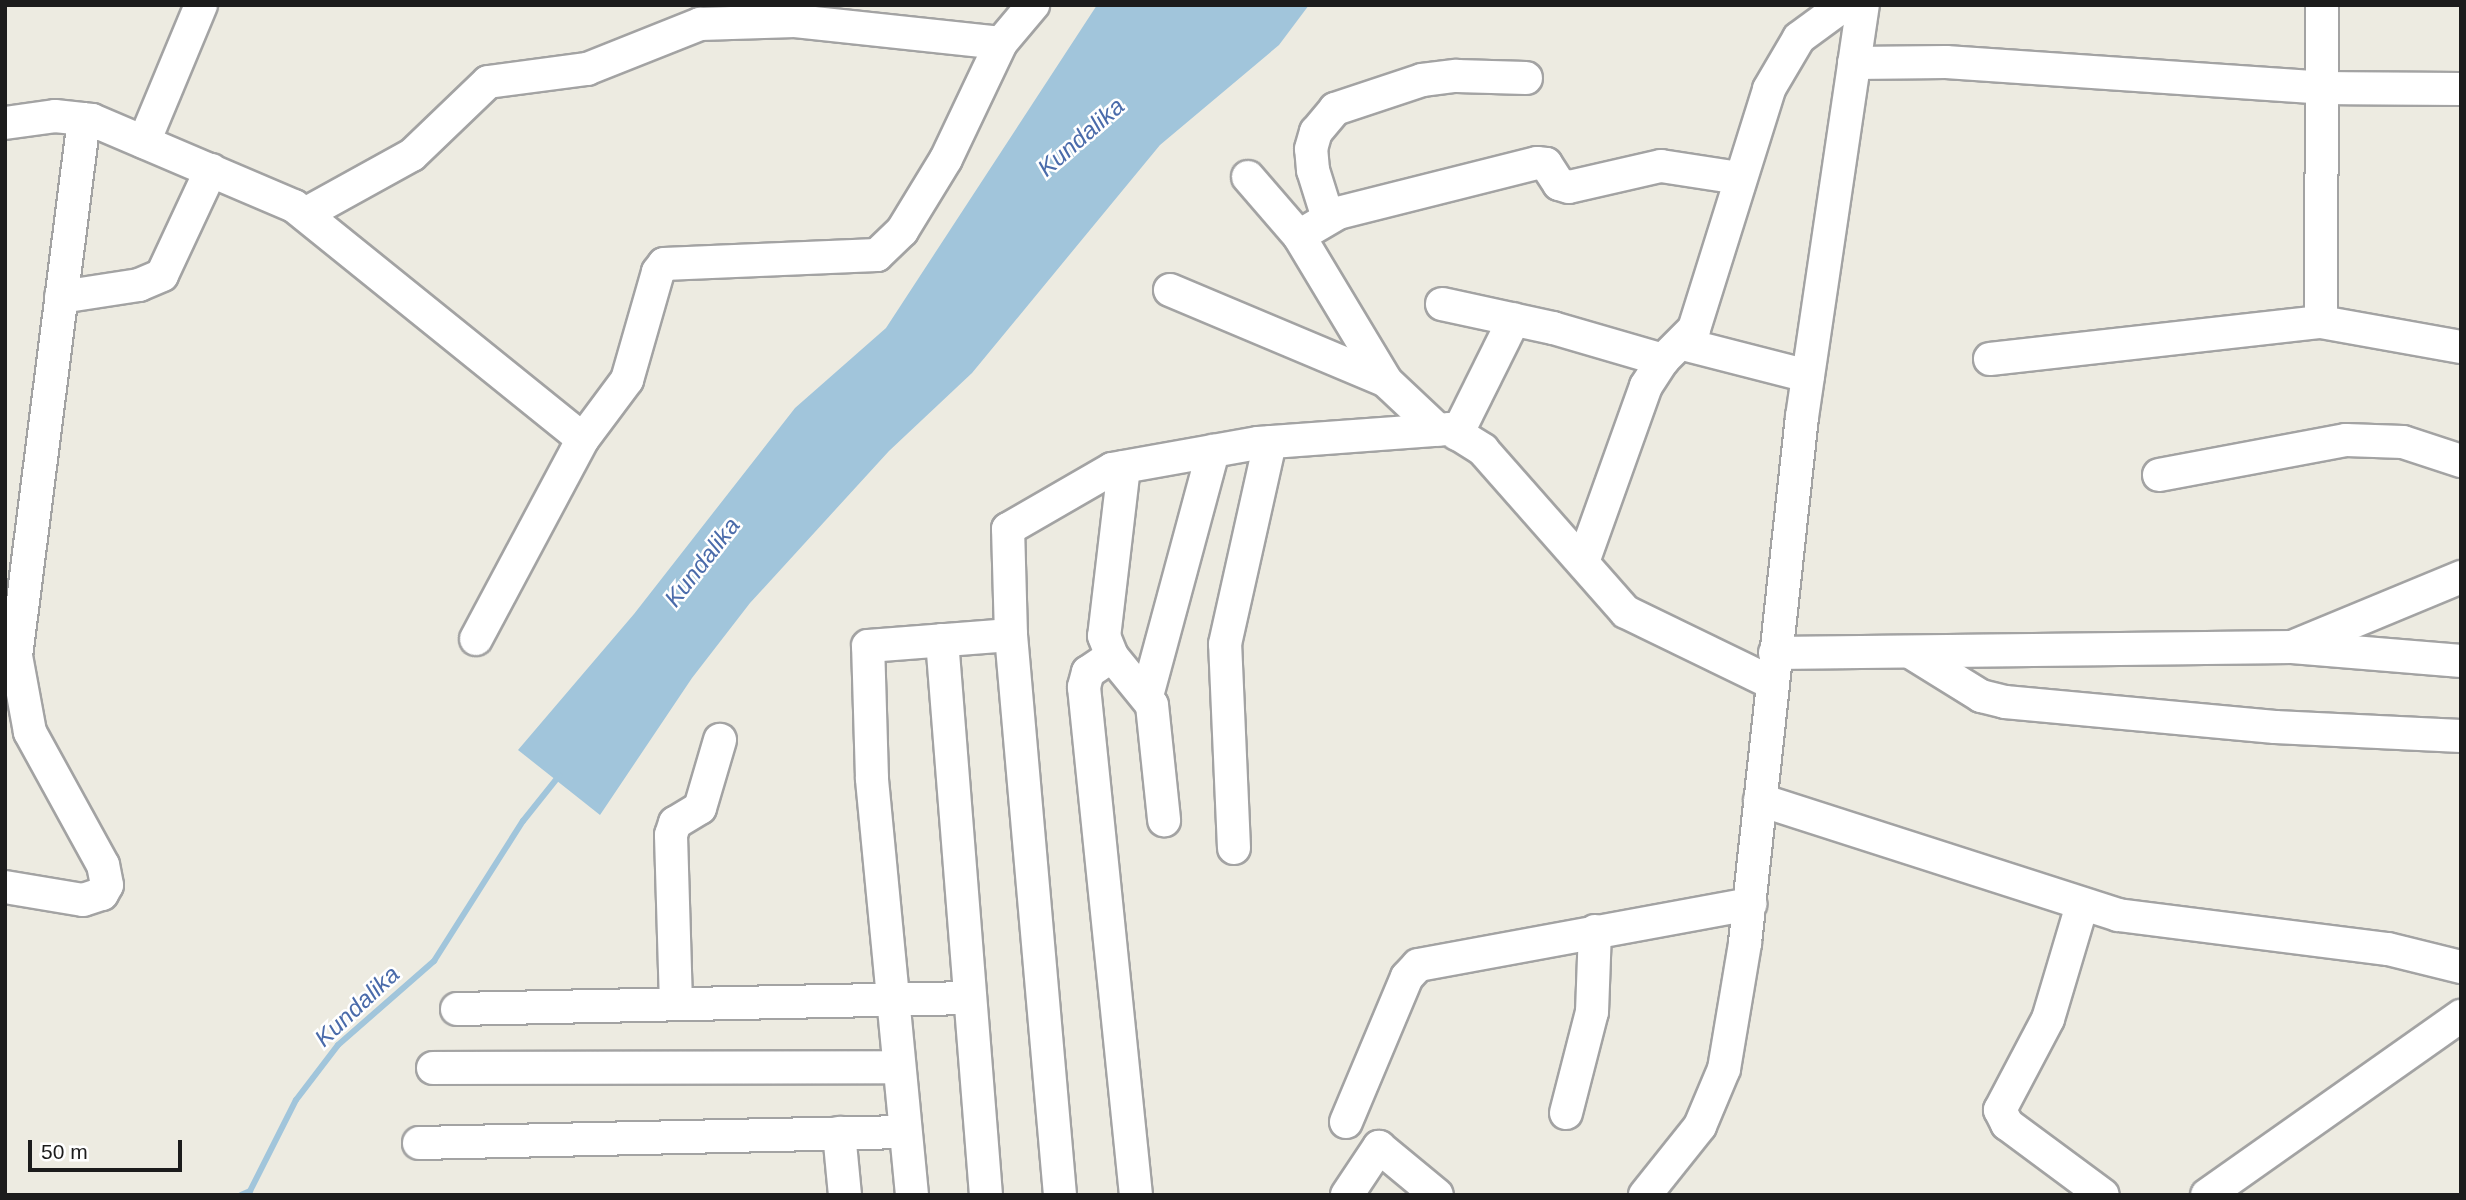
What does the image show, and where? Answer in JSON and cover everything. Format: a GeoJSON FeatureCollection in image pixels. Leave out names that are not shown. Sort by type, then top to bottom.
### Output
{"type":"FeatureCollection","features":[{"type":"Feature","properties":{"kind":"street"},"geometry":{"type":"LineString","coordinates":[[144,142],[201,5]]}},
{"type":"Feature","properties":{"kind":"street"},"geometry":{"type":"LineString","coordinates":[[476,639],[583,439],[627,380],[664,264],[877,255],[902,231],[946,159],[1001,43],[1033,5]]}},
{"type":"Feature","properties":{"kind":"street"},"geometry":{"type":"LineString","coordinates":[[1583,562],[1646,386],[1694,329],[1769,89],[1799,38],[1844,5]]}},
{"type":"Feature","properties":{"kind":"street"},"geometry":{"type":"LineString","coordinates":[[1645,1195],[1700,1126],[1715,1098],[1749,904],[1773,668],[1808,376],[1863,5]]}},
{"type":"Feature","properties":{"kind":"street"},"geometry":{"type":"LineString","coordinates":[[2321,322],[2322,5]]}},
{"type":"Feature","properties":{"kind":"street"},"geometry":{"type":"LineString","coordinates":[[305,214],[412,155],[488,82],[587,69],[700,24],[795,21],[1001,43]]}},
{"type":"Feature","properties":{"kind":"street"},"geometry":{"type":"LineString","coordinates":[[1854,63],[1946,62],[2323,88],[2461,89]]}},
{"type":"Feature","properties":{"kind":"street"},"geometry":{"type":"LineString","coordinates":[[1328,218],[1313,170],[1311,149],[1315,132],[1335,109],[1422,80],[1457,76],[1526,78]]}},
{"type":"Feature","properties":{"kind":"street"},"geometry":{"type":"LineString","coordinates":[[5,123],[55,116],[84,119],[211,170],[305,214],[583,439]]}},
{"type":"Feature","properties":{"kind":"street"},"geometry":{"type":"LineString","coordinates":[[5,887],[83,900],[102,894],[107,885],[103,865],[30,732],[17,679],[16,656],[84,119]]}},
{"type":"Feature","properties":{"kind":"street"},"geometry":{"type":"LineString","coordinates":[[1299,236],[1328,218],[1537,163],[1546,164],[1559,184],[1569,187],[1661,166],[1739,178]]}},
{"type":"Feature","properties":{"kind":"street"},"geometry":{"type":"LineString","coordinates":[[61,297],[139,285],[162,275],[211,170]]}},
{"type":"Feature","properties":{"kind":"street"},"geometry":{"type":"LineString","coordinates":[[1248,177],[1299,236],[1387,381]]}},
{"type":"Feature","properties":{"kind":"street"},"geometry":{"type":"LineString","coordinates":[[1170,290],[1387,381],[1447,432],[1483,450],[1626,612],[1773,668],[1910,652],[2292,647],[2461,660]]}},
{"type":"Feature","properties":{"kind":"street"},"geometry":{"type":"LineString","coordinates":[[1442,304],[1673,352],[1808,376]]}},
{"type":"Feature","properties":{"kind":"street"},"geometry":{"type":"LineString","coordinates":[[1447,432],[1514,319]]}},
{"type":"Feature","properties":{"kind":"street"},"geometry":{"type":"LineString","coordinates":[[1990,359],[2321,322],[2461,347]]}},
{"type":"Feature","properties":{"kind":"street"},"geometry":{"type":"LineString","coordinates":[[1059,1195],[1011,635],[1008,529],[1112,469],[1270,442],[1447,432]]}},
{"type":"Feature","properties":{"kind":"street"},"geometry":{"type":"LineString","coordinates":[[2159,475],[2222,460],[2365,439],[2403,442],[2461,461]]}},
{"type":"Feature","properties":{"kind":"street"},"geometry":{"type":"LineString","coordinates":[[1234,848],[1225,644],[1270,442]]}},
{"type":"Feature","properties":{"kind":"street"},"geometry":{"type":"LineString","coordinates":[[1147,696],[1213,451]]}},
{"type":"Feature","properties":{"kind":"street"},"geometry":{"type":"LineString","coordinates":[[1124,467],[1104,627],[1112,656],[1147,696],[1154,713],[1164,820]]}},
{"type":"Feature","properties":{"kind":"street"},"geometry":{"type":"LineString","coordinates":[[2292,647],[2461,577]]}},
{"type":"Feature","properties":{"kind":"street"},"geometry":{"type":"LineString","coordinates":[[912,1195],[872,778],[868,646],[1011,635]]}},
{"type":"Feature","properties":{"kind":"street"},"geometry":{"type":"LineString","coordinates":[[942,640],[986,1195]]}},
{"type":"Feature","properties":{"kind":"street"},"geometry":{"type":"LineString","coordinates":[[1910,652],[1981,696],[2005,702],[2275,727],[2461,736]]}},
{"type":"Feature","properties":{"kind":"street"},"geometry":{"type":"LineString","coordinates":[[1112,656],[1088,672],[1084,687],[1136,1195]]}},
{"type":"Feature","properties":{"kind":"street"},"geometry":{"type":"LineString","coordinates":[[676,1004],[671,835],[675,823],[701,808],[720,740]]}},
{"type":"Feature","properties":{"kind":"street"},"geometry":{"type":"LineString","coordinates":[[1761,791],[2082,905],[2146,922],[2388,949],[2461,967]]}},
{"type":"Feature","properties":{"kind":"street"},"geometry":{"type":"LineString","coordinates":[[1346,1122],[1407,978],[1419,965],[1749,904]]}},
{"type":"Feature","properties":{"kind":"street"},"geometry":{"type":"LineString","coordinates":[[2082,905],[2042,1030],[2002,1104],[2001,1118],[2103,1195]]}},
{"type":"Feature","properties":{"kind":"street"},"geometry":{"type":"LineString","coordinates":[[1566,1113],[1592,1012],[1595,931]]}},
{"type":"Feature","properties":{"kind":"street"},"geometry":{"type":"LineString","coordinates":[[457,1009],[970,998]]}},
{"type":"Feature","properties":{"kind":"street"},"geometry":{"type":"LineString","coordinates":[[2207,1195],[2461,1016]]}},
{"type":"Feature","properties":{"kind":"street"},"geometry":{"type":"LineString","coordinates":[[433,1068],[899,1067]]}},
{"type":"Feature","properties":{"kind":"street"},"geometry":{"type":"LineString","coordinates":[[419,1143],[905,1132]]}},
{"type":"Feature","properties":{"kind":"street"},"geometry":{"type":"LineString","coordinates":[[839,1133],[845,1195]]}},
{"type":"Feature","properties":{"kind":"street"},"geometry":{"type":"LineString","coordinates":[[1348,1195],[1379,1147],[1437,1195]]}},
{"type":"Feature","properties":{"kind":"water"},"geometry":{"type":"Polygon","coordinates":[[[1097,5],[1309,5],[1279,45],[1160,145],[972,373],[889,451],[750,603],[692,678],[600,815],[518,750],[634,614],[795,408],[886,328],[1097,5]]]}},
{"type":"Feature","properties":{"kind":"waterway","name":"Kundalika"},"geometry":{"type":"LineString","coordinates":[[241,1195],[250,1191],[296,1100],[338,1045],[434,961],[523,821],[559,776]]}}]}
